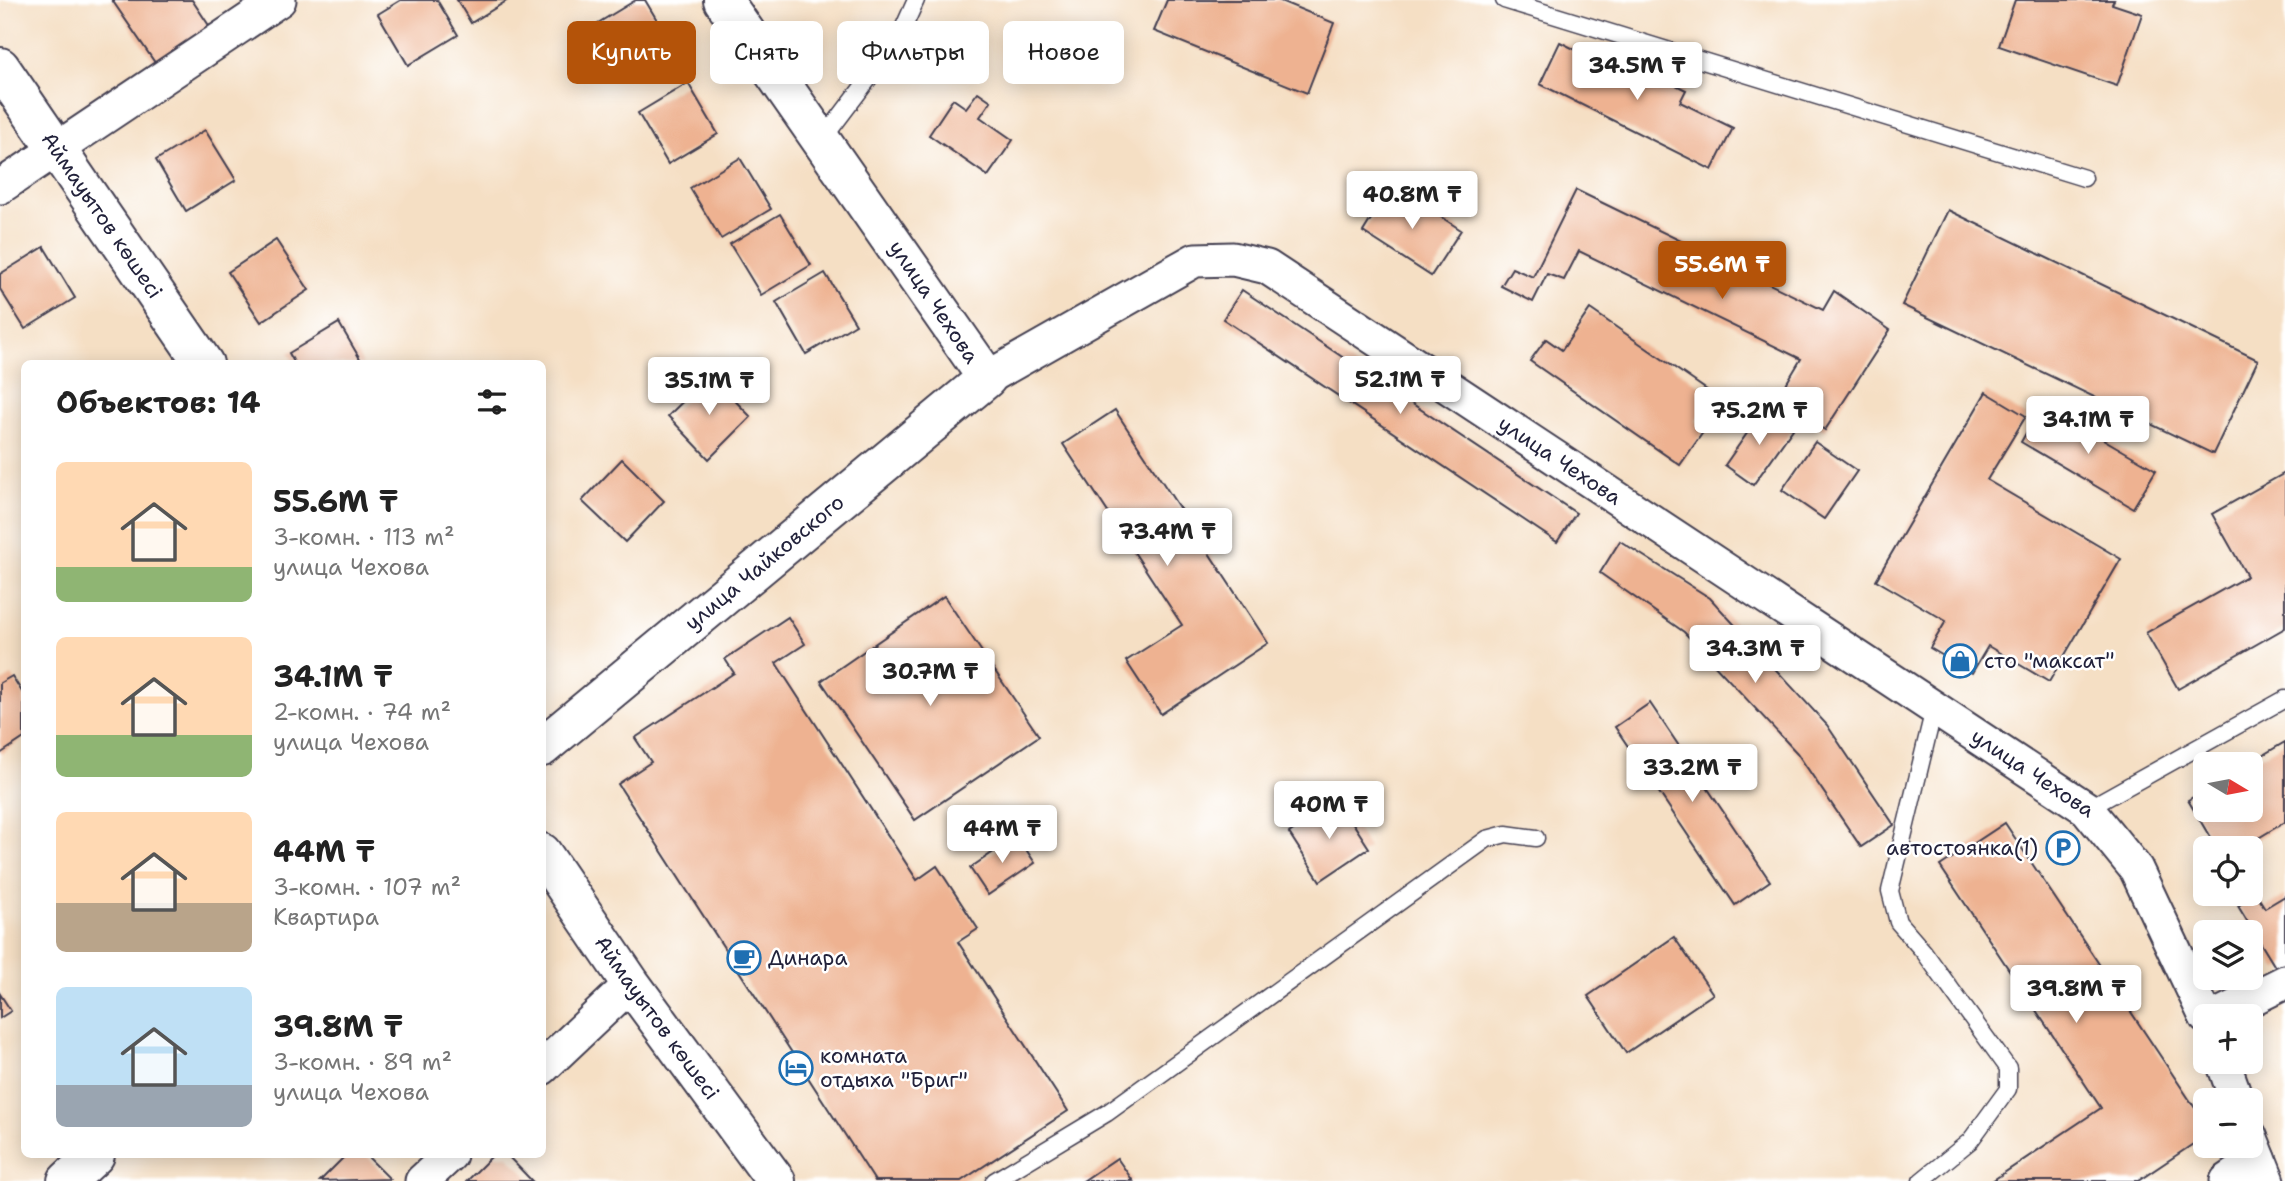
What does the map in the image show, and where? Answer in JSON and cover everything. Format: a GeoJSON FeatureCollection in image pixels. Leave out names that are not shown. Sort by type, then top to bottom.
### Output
{"type":"FeatureCollection","features":[{"type":"Feature","properties":{"kind":"street"},"geometry":{"type":"LineString","coordinates":[[0,187],[279,0]]}},
{"type":"Feature","properties":{"kind":"street","name":"улица Чехова"},"geometry":{"type":"LineString","coordinates":[[723,0],[823,139],[987,378],[1195,260],[1233,259],[1268,267],[2087,809],[2136,869],[2200,1004]]}},
{"type":"Feature","properties":{"kind":"street","name":"Аймауытов көшесі"},"geometry":{"type":"LineString","coordinates":[[0,67],[201,360]]}},
{"type":"Feature","properties":{"kind":"street","name":"улица Чайковского"},"geometry":{"type":"LineString","coordinates":[[546,744],[987,378]]}},
{"type":"Feature","properties":{"kind":"street","name":"Аймауытов көшесі"},"geometry":{"type":"LineString","coordinates":[[546,859],[632,984],[776,1181]]}},
{"type":"Feature","properties":{"kind":"street"},"geometry":{"type":"LineString","coordinates":[[2241,1004],[2285,982]]}},
{"type":"Feature","properties":{"kind":"street"},"geometry":{"type":"LineString","coordinates":[[546,1064],[632,984]]}},
{"type":"Feature","properties":{"kind":"street"},"geometry":{"type":"LineString","coordinates":[[67,1181],[92,1158]]}},
{"type":"Feature","properties":{"kind":"street"},"geometry":{"type":"LineString","coordinates":[[422,1181],[447,1158]]}},
{"type":"Feature","properties":{"kind":"street"},"geometry":{"type":"LineString","coordinates":[[2227,1181],[2259,1159]]}},
{"type":"Feature","properties":{"kind":"lane"},"geometry":{"type":"LineString","coordinates":[[823,139],[898,40],[916,0]]}},
{"type":"Feature","properties":{"kind":"lane"},"geometry":{"type":"LineString","coordinates":[[1504,0],[2084,178]]}},
{"type":"Feature","properties":{"kind":"lane"},"geometry":{"type":"LineString","coordinates":[[2087,809],[2285,699]]}},
{"type":"Feature","properties":{"kind":"lane"},"geometry":{"type":"LineString","coordinates":[[1921,1181],[1970,1140],[2008,1089],[2008,1068],[1924,952],[1898,922],[1890,891],[1934,709]]}},
{"type":"Feature","properties":{"kind":"lane"},"geometry":{"type":"LineString","coordinates":[[994,1181],[1107,1114],[1487,839],[1506,834],[1536,838]]}},
{"type":"Feature","properties":{"kind":"building"},"geometry":{"type":"Polygon","coordinates":[[[112,0],[192,0],[212,30],[158,67],[112,0]]]}},
{"type":"Feature","properties":{"kind":"building"},"geometry":{"type":"Polygon","coordinates":[[[401,0],[437,0],[458,35],[408,65],[378,14],[401,0]]]}},
{"type":"Feature","properties":{"kind":"building"},"geometry":{"type":"Polygon","coordinates":[[[457,0],[508,0],[471,23],[457,0]]]}},
{"type":"Feature","properties":{"kind":"building"},"geometry":{"type":"Polygon","coordinates":[[[636,0],[645,0],[658,21],[601,21],[636,0]]]}},
{"type":"Feature","properties":{"kind":"building"},"geometry":{"type":"Polygon","coordinates":[[[1167,0],[1278,0],[1334,23],[1307,93],[1154,31],[1167,0]]]}},
{"type":"Feature","properties":{"kind":"building"},"geometry":{"type":"Polygon","coordinates":[[[2015,0],[2114,0],[2112,4],[2142,14],[2117,86],[1999,46],[2015,0]]]}},
{"type":"Feature","properties":{"kind":"building"},"geometry":{"type":"Polygon","coordinates":[[[1560,42],[1594,59],[1600,47],[1686,90],[1680,102],[1733,128],[1712,170],[1540,84],[1560,42]]]}},
{"type":"Feature","properties":{"kind":"building"},"geometry":{"type":"Polygon","coordinates":[[[689,84],[718,134],[668,164],[638,113],[689,84]]]}},
{"type":"Feature","properties":{"kind":"building"},"geometry":{"type":"Polygon","coordinates":[[[978,92],[991,101],[980,117],[1013,140],[988,176],[929,135],[953,99],[966,108],[978,92]]]}},
{"type":"Feature","properties":{"kind":"building"},"geometry":{"type":"Polygon","coordinates":[[[205,130],[236,180],[186,211],[156,160],[205,130]]]}},
{"type":"Feature","properties":{"kind":"building"},"geometry":{"type":"Polygon","coordinates":[[[740,158],[771,209],[721,239],[690,188],[740,158]]]}},
{"type":"Feature","properties":{"kind":"building"},"geometry":{"type":"Polygon","coordinates":[[[1392,185],[1461,230],[1431,276],[1363,232],[1392,185]]]}},
{"type":"Feature","properties":{"kind":"building"},"geometry":{"type":"Polygon","coordinates":[[[1576,190],[1823,310],[1834,291],[1890,330],[1825,430],[1777,399],[1801,359],[1579,251],[1564,280],[1547,274],[1533,302],[1501,286],[1512,268],[1533,277],[1576,190]]]}},
{"type":"Feature","properties":{"kind":"building"},"geometry":{"type":"Polygon","coordinates":[[[1948,210],[2258,360],[2213,454],[1902,305],[1948,210]]]}},
{"type":"Feature","properties":{"kind":"building"},"geometry":{"type":"Polygon","coordinates":[[[780,214],[811,265],[761,295],[730,244],[780,214]]]}},
{"type":"Feature","properties":{"kind":"building"},"geometry":{"type":"Polygon","coordinates":[[[276,240],[309,290],[261,322],[228,272],[276,240]]]}},
{"type":"Feature","properties":{"kind":"building"},"geometry":{"type":"Polygon","coordinates":[[[44,247],[75,298],[25,329],[0,289],[0,274],[44,247]]]}},
{"type":"Feature","properties":{"kind":"building"},"geometry":{"type":"Polygon","coordinates":[[[825,273],[856,324],[806,354],[776,302],[825,273]]]}},
{"type":"Feature","properties":{"kind":"building"},"geometry":{"type":"Polygon","coordinates":[[[1242,290],[1576,513],[1557,542],[1223,319],[1242,290]]]}},
{"type":"Feature","properties":{"kind":"building"},"geometry":{"type":"Polygon","coordinates":[[[1590,309],[1714,395],[1696,421],[1706,428],[1680,465],[1530,361],[1546,339],[1562,350],[1590,309]]]}},
{"type":"Feature","properties":{"kind":"building"},"geometry":{"type":"Polygon","coordinates":[[[339,323],[361,360],[293,360],[289,353],[339,323]]]}},
{"type":"Feature","properties":{"kind":"building"},"geometry":{"type":"Polygon","coordinates":[[[710,375],[751,417],[709,459],[668,416],[710,375]]]}},
{"type":"Feature","properties":{"kind":"building"},"geometry":{"type":"Polygon","coordinates":[[[1986,392],[2026,416],[1987,480],[2121,559],[2049,682],[1988,646],[1972,673],[1930,648],[1946,621],[1876,580],[1986,392]]]}},
{"type":"Feature","properties":{"kind":"building"},"geometry":{"type":"Polygon","coordinates":[[[2043,404],[2156,470],[2133,508],[2021,442],[2043,404]]]}},
{"type":"Feature","properties":{"kind":"building"},"geometry":{"type":"Polygon","coordinates":[[[1764,409],[1793,429],[1753,485],[1725,465],[1764,409]]]}},
{"type":"Feature","properties":{"kind":"building"},"geometry":{"type":"Polygon","coordinates":[[[1115,410],[1268,643],[1161,714],[1126,661],[1182,625],[1063,444],[1115,410]]]}},
{"type":"Feature","properties":{"kind":"building"},"geometry":{"type":"Polygon","coordinates":[[[1815,442],[1857,471],[1824,519],[1782,490],[1815,442]]]}},
{"type":"Feature","properties":{"kind":"building"},"geometry":{"type":"Polygon","coordinates":[[[622,459],[664,501],[625,542],[582,501],[622,459]]]}},
{"type":"Feature","properties":{"kind":"building"},"geometry":{"type":"Polygon","coordinates":[[[2285,473],[2285,628],[2178,689],[2146,633],[2247,576],[2212,514],[2285,473]]]}},
{"type":"Feature","properties":{"kind":"building"},"geometry":{"type":"Polygon","coordinates":[[[1620,541],[1710,598],[1827,725],[1894,825],[1861,847],[1797,753],[1684,632],[1600,573],[1620,541]]]}},
{"type":"Feature","properties":{"kind":"building"},"geometry":{"type":"Polygon","coordinates":[[[944,596],[1039,736],[915,820],[821,681],[944,596]]]}},
{"type":"Feature","properties":{"kind":"building"},"geometry":{"type":"Polygon","coordinates":[[[788,617],[805,644],[776,663],[917,880],[937,866],[978,929],[958,942],[1068,1111],[961,1181],[875,1181],[618,784],[651,762],[635,738],[734,673],[725,659],[788,617]]]}},
{"type":"Feature","properties":{"kind":"building"},"geometry":{"type":"Polygon","coordinates":[[[12,676],[21,690],[21,740],[0,754],[0,683],[12,676]]]}},
{"type":"Feature","properties":{"kind":"building"},"geometry":{"type":"Polygon","coordinates":[[[1650,703],[1770,881],[1735,905],[1615,727],[1650,703]]]}},
{"type":"Feature","properties":{"kind":"building"},"geometry":{"type":"Polygon","coordinates":[[[2285,742],[2285,822],[2262,836],[2209,836],[2201,822],[2263,822],[2263,755],[2285,742]]]}},
{"type":"Feature","properties":{"kind":"building"},"geometry":{"type":"Polygon","coordinates":[[[1338,800],[1369,848],[1320,881],[1289,833],[1338,800]]]}},
{"type":"Feature","properties":{"kind":"building"},"geometry":{"type":"Polygon","coordinates":[[[2005,823],[2193,1105],[2193,1144],[2138,1181],[1992,1181],[2101,1108],[1940,866],[2005,823]]]}},
{"type":"Feature","properties":{"kind":"building"},"geometry":{"type":"Polygon","coordinates":[[[1017,836],[1035,863],[988,895],[970,868],[1017,836]]]}},
{"type":"Feature","properties":{"kind":"building"},"geometry":{"type":"Polygon","coordinates":[[[2285,896],[2285,965],[2277,970],[2263,947],[2263,920],[2247,920],[2238,906],[2263,905],[2265,908],[2285,896]]]}},
{"type":"Feature","properties":{"kind":"building"},"geometry":{"type":"Polygon","coordinates":[[[1674,937],[1713,994],[1626,1053],[1588,996],[1674,937]]]}},
{"type":"Feature","properties":{"kind":"building"},"geometry":{"type":"Polygon","coordinates":[[[0,994],[11,1011],[0,1018],[0,994]]]}},
{"type":"Feature","properties":{"kind":"building"},"geometry":{"type":"Polygon","coordinates":[[[343,1158],[369,1158],[390,1179],[320,1181],[343,1158]]]}},
{"type":"Feature","properties":{"kind":"building"},"geometry":{"type":"Polygon","coordinates":[[[490,1158],[510,1158],[532,1181],[467,1181],[490,1158]]]}},
{"type":"Feature","properties":{"kind":"building"},"geometry":{"type":"Polygon","coordinates":[[[1117,1158],[1133,1181],[1083,1181],[1117,1158]]]}},
{"type":"Feature","properties":{"kind":"place","name":"сто \"максат\""},"geometry":{"type":"Point","coordinates":[1960,661]}},
{"type":"Feature","properties":{"kind":"place","name":"автостоянка(1)"},"geometry":{"type":"Point","coordinates":[2063,848]}},
{"type":"Feature","properties":{"kind":"place","name":"Динара"},"geometry":{"type":"Point","coordinates":[744,958]}},
{"type":"Feature","properties":{"kind":"place","name":"комната отдыха \"Бриг\""},"geometry":{"type":"Point","coordinates":[796,1068]}}]}
